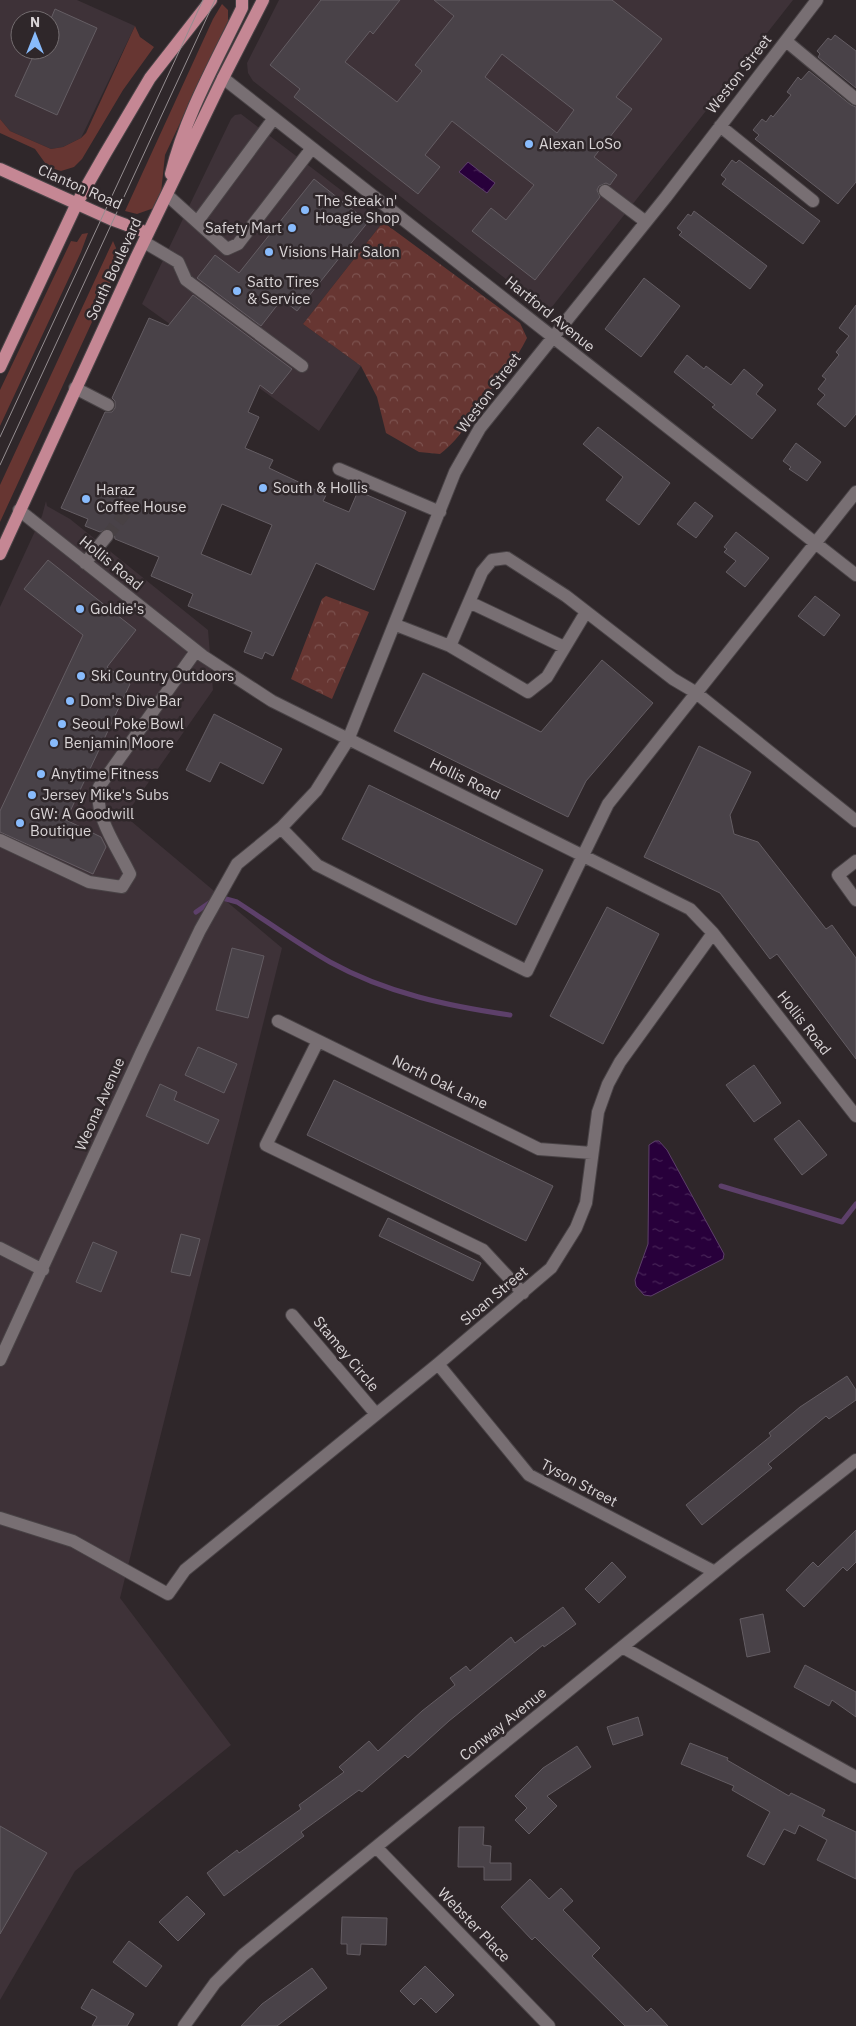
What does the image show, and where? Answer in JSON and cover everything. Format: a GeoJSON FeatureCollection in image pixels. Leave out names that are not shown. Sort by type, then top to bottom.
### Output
{"type":"FeatureCollection","features":[{"type":"Feature","properties":{"kind":"main road"},"geometry":{"type":"LineString","coordinates":[[0,367],[77,203],[150,78],[211,0]]}},
{"type":"Feature","properties":{"kind":"main road"},"geometry":{"type":"LineString","coordinates":[[166,196],[176,154],[192,113],[242,8],[242,0]]}},
{"type":"Feature","properties":{"kind":"main road","name":"South Boulevard"},"geometry":{"type":"LineString","coordinates":[[0,554],[75,388],[146,238],[263,0]]}},
{"type":"Feature","properties":{"kind":"main road","name":"Clanton Road"},"geometry":{"type":"LineString","coordinates":[[0,169],[113,220],[146,238]]}},
{"type":"Feature","properties":{"kind":"street","name":"Weston Street"},"geometry":{"type":"LineString","coordinates":[[237,864],[281,828],[316,791],[348,740],[396,625],[455,472],[480,428],[646,222],[817,0]]}},
{"type":"Feature","properties":{"kind":"street"},"geometry":{"type":"LineString","coordinates":[[786,41],[856,98]]}},
{"type":"Feature","properties":{"kind":"street","name":"Hartford Avenue"},"geometry":{"type":"LineString","coordinates":[[223,78],[856,575]]}},
{"type":"Feature","properties":{"kind":"street"},"geometry":{"type":"LineString","coordinates":[[198,222],[274,118]]}},
{"type":"Feature","properties":{"kind":"street"},"geometry":{"type":"LineString","coordinates":[[720,126],[813,201]]}},
{"type":"Feature","properties":{"kind":"street"},"geometry":{"type":"LineString","coordinates":[[166,196],[227,249],[238,244],[312,148]]}},
{"type":"Feature","properties":{"kind":"street"},"geometry":{"type":"LineString","coordinates":[[605,191],[646,222]]}},
{"type":"Feature","properties":{"kind":"street"},"geometry":{"type":"LineString","coordinates":[[146,238],[178,262],[186,280],[302,366]]}},
{"type":"Feature","properties":{"kind":"street"},"geometry":{"type":"LineString","coordinates":[[75,388],[108,405]]}},
{"type":"Feature","properties":{"kind":"street"},"geometry":{"type":"LineString","coordinates":[[339,469],[440,512]]}},
{"type":"Feature","properties":{"kind":"street"},"geometry":{"type":"LineString","coordinates":[[281,828],[317,866],[527,971],[608,804],[695,692],[856,492]]}},
{"type":"Feature","properties":{"kind":"street","name":"Hollis Road"},"geometry":{"type":"LineString","coordinates":[[19,510],[196,651],[225,672],[272,701],[690,909],[714,933],[856,1116]]}},
{"type":"Feature","properties":{"kind":"street"},"geometry":{"type":"LineString","coordinates":[[85,563],[107,536]]}},
{"type":"Feature","properties":{"kind":"street"},"geometry":{"type":"LineString","coordinates":[[450,646],[482,572],[492,560],[507,558],[586,612],[673,679],[695,692],[856,821]]}},
{"type":"Feature","properties":{"kind":"street"},"geometry":{"type":"LineString","coordinates":[[469,602],[564,647]]}},
{"type":"Feature","properties":{"kind":"street"},"geometry":{"type":"LineString","coordinates":[[396,625],[450,646],[528,692],[546,677],[586,612]]}},
{"type":"Feature","properties":{"kind":"street"},"geometry":{"type":"LineString","coordinates":[[0,840],[90,882],[122,887],[130,874],[102,818],[96,800],[99,787],[196,651]]}},
{"type":"Feature","properties":{"kind":"street"},"geometry":{"type":"LineString","coordinates":[[856,861],[838,875],[856,900]]}},
{"type":"Feature","properties":{"kind":"street","name":"Weona Avenue"},"geometry":{"type":"LineString","coordinates":[[0,1360],[150,1034],[200,930],[237,864]]}},
{"type":"Feature","properties":{"kind":"street","name":"Sloan Street"},"geometry":{"type":"LineString","coordinates":[[0,1518],[73,1541],[168,1594],[185,1570],[438,1364],[550,1268],[576,1228],[586,1203],[598,1112],[608,1084],[620,1062],[714,933]]}},
{"type":"Feature","properties":{"kind":"street","name":"North Oak Lane"},"geometry":{"type":"LineString","coordinates":[[278,1021],[539,1149],[592,1153]]}},
{"type":"Feature","properties":{"kind":"street"},"geometry":{"type":"LineString","coordinates":[[318,1040],[266,1145],[483,1250],[523,1293]]}},
{"type":"Feature","properties":{"kind":"street"},"geometry":{"type":"LineString","coordinates":[[0,1248],[43,1270]]}},
{"type":"Feature","properties":{"kind":"street","name":"Stamey Circle"},"geometry":{"type":"LineString","coordinates":[[292,1315],[376,1414]]}},
{"type":"Feature","properties":{"kind":"street","name":"Tyson Street"},"geometry":{"type":"LineString","coordinates":[[438,1364],[529,1475],[715,1572]]}},
{"type":"Feature","properties":{"kind":"street","name":"Conway Avenue"},"geometry":{"type":"LineString","coordinates":[[184,2026],[215,1983],[243,1955],[622,1647],[856,1460]]}},
{"type":"Feature","properties":{"kind":"street"},"geometry":{"type":"LineString","coordinates":[[622,1647],[856,1777]]}},
{"type":"Feature","properties":{"kind":"street","name":"Webster Place"},"geometry":{"type":"LineString","coordinates":[[376,1848],[549,2026]]}},
{"type":"Feature","properties":{"kind":"shaded area"},"geometry":{"type":"Polygon","coordinates":[[[0,0],[77,0],[135,26],[81,138],[63,147],[51,149],[10,131],[0,119],[0,0]]]}},
{"type":"Feature","properties":{"kind":"shaded area"},"geometry":{"type":"Polygon","coordinates":[[[279,0],[793,0],[548,312],[253,81],[248,73],[247,63],[279,0]]]}},
{"type":"Feature","properties":{"kind":"shaded area"},"geometry":{"type":"Polygon","coordinates":[[[241,114],[383,222],[303,324],[361,366],[319,431],[142,304],[231,119],[235,115],[241,114]]]}},
{"type":"Feature","properties":{"kind":"shaded area"},"geometry":{"type":"Polygon","coordinates":[[[46,501],[47,506],[70,519],[208,630],[213,690],[125,816],[282,948],[120,1598],[231,1745],[75,1871],[0,2000],[0,607],[42,516],[46,501]]]}},
{"type":"Feature","properties":{"kind":"green space"},"geometry":{"type":"Polygon","coordinates":[[[222,4],[228,10],[228,21],[165,155],[161,193],[154,208],[137,214],[125,211],[213,19],[222,4]]]}},
{"type":"Feature","properties":{"kind":"green space"},"geometry":{"type":"Polygon","coordinates":[[[135,26],[140,37],[154,47],[123,90],[82,159],[74,167],[61,171],[48,167],[35,149],[0,133],[0,119],[10,131],[51,149],[63,147],[81,138],[86,133],[135,26]]]}},
{"type":"Feature","properties":{"kind":"green space"},"geometry":{"type":"Polygon","coordinates":[[[383,222],[520,323],[527,338],[514,360],[483,400],[461,433],[440,454],[419,452],[386,433],[377,397],[361,366],[303,324],[383,222]]]}},
{"type":"Feature","properties":{"kind":"green space"},"geometry":{"type":"Polygon","coordinates":[[[88,233],[81,252],[0,426],[0,390],[71,241],[77,242],[82,234],[88,233]]]}},
{"type":"Feature","properties":{"kind":"green space"},"geometry":{"type":"Polygon","coordinates":[[[113,241],[116,248],[113,258],[119,261],[115,272],[0,522],[0,485],[113,241]]]}},
{"type":"Feature","properties":{"kind":"green space"},"geometry":{"type":"Polygon","coordinates":[[[326,596],[369,612],[332,699],[291,679],[322,599],[326,596]]]}},
{"type":"Feature","properties":{"kind":"water"},"geometry":{"type":"Polygon","coordinates":[[[468,162],[495,183],[487,193],[459,172],[468,162]]]}},
{"type":"Feature","properties":{"kind":"water"},"geometry":{"type":"Polygon","coordinates":[[[659,1141],[667,1150],[724,1254],[723,1259],[651,1296],[644,1295],[636,1286],[635,1280],[648,1244],[649,1145],[659,1141]]]}},
{"type":"Feature","properties":{"kind":"building","name":"Alexan LoSo"},"geometry":{"type":"Polygon","coordinates":[[[321,0],[400,0],[373,34],[370,31],[345,62],[397,102],[422,71],[415,65],[454,16],[434,0],[612,0],[662,39],[616,97],[632,109],[594,157],[617,175],[610,185],[606,183],[599,186],[597,190],[600,197],[535,280],[472,231],[491,208],[506,220],[534,185],[452,121],[425,155],[440,167],[418,194],[294,97],[300,89],[270,65],[321,0]],[[502,54],[485,77],[557,133],[574,110],[502,54]]]}},
{"type":"Feature","properties":{"kind":"building"},"geometry":{"type":"Polygon","coordinates":[[[60,11],[97,28],[57,115],[15,96],[31,60],[60,60],[60,11]]]}},
{"type":"Feature","properties":{"kind":"building"},"geometry":{"type":"Polygon","coordinates":[[[835,35],[856,51],[856,88],[818,57],[820,54],[817,51],[828,38],[831,40],[835,35]]]}},
{"type":"Feature","properties":{"kind":"building"},"geometry":{"type":"Polygon","coordinates":[[[809,71],[856,107],[856,182],[838,204],[755,139],[759,135],[753,130],[762,119],[766,122],[771,115],[773,117],[791,95],[787,92],[798,77],[801,80],[809,71]]]}},
{"type":"Feature","properties":{"kind":"building"},"geometry":{"type":"Polygon","coordinates":[[[732,160],[736,163],[739,160],[820,221],[803,244],[722,184],[726,179],[721,175],[732,160]]]}},
{"type":"Feature","properties":{"kind":"building"},"geometry":{"type":"Polygon","coordinates":[[[314,179],[368,222],[297,311],[282,299],[261,326],[197,278],[215,255],[239,273],[314,179]]]}},
{"type":"Feature","properties":{"kind":"building"},"geometry":{"type":"Polygon","coordinates":[[[694,211],[767,266],[750,289],[679,235],[682,232],[677,228],[688,214],[691,216],[694,211]]]}},
{"type":"Feature","properties":{"kind":"building"},"geometry":{"type":"Polygon","coordinates":[[[644,278],[680,306],[641,357],[605,329],[644,278]]]}},
{"type":"Feature","properties":{"kind":"building","name":"South & Hollis"},"geometry":{"type":"Polygon","coordinates":[[[193,295],[292,369],[272,394],[260,385],[248,412],[259,417],[245,448],[273,460],[269,468],[326,495],[323,501],[349,512],[358,491],[406,512],[374,590],[316,563],[273,656],[265,652],[262,659],[244,652],[252,632],[188,606],[193,594],[151,576],[159,557],[115,539],[114,533],[109,528],[100,532],[85,526],[88,519],[61,508],[105,412],[112,412],[115,408],[115,401],[112,398],[149,318],[168,326],[193,295]],[[222,504],[201,554],[251,575],[272,525],[222,504]]]}},
{"type":"Feature","properties":{"kind":"building"},"geometry":{"type":"Polygon","coordinates":[[[856,305],[856,414],[845,427],[817,404],[825,395],[818,389],[826,379],[822,376],[839,355],[836,352],[849,336],[839,328],[856,305]]]}},
{"type":"Feature","properties":{"kind":"building"},"geometry":{"type":"Polygon","coordinates":[[[687,355],[704,369],[706,366],[731,385],[744,369],[763,385],[756,394],[776,410],[752,439],[712,407],[715,405],[674,372],[687,355]]]}},
{"type":"Feature","properties":{"kind":"building"},"geometry":{"type":"Polygon","coordinates":[[[598,427],[670,483],[639,525],[606,500],[623,477],[583,444],[598,427]]]}},
{"type":"Feature","properties":{"kind":"building"},"geometry":{"type":"Polygon","coordinates":[[[796,443],[821,462],[807,481],[789,469],[791,467],[783,461],[796,443]]]}},
{"type":"Feature","properties":{"kind":"building"},"geometry":{"type":"Polygon","coordinates":[[[695,502],[713,516],[696,538],[677,524],[695,502]]]}},
{"type":"Feature","properties":{"kind":"building"},"geometry":{"type":"Polygon","coordinates":[[[736,532],[769,558],[745,587],[726,572],[736,561],[724,552],[727,549],[724,547],[736,532]]]}},
{"type":"Feature","properties":{"kind":"building"},"geometry":{"type":"Polygon","coordinates":[[[48,560],[136,630],[107,667],[130,684],[66,820],[101,837],[106,847],[93,874],[0,832],[0,811],[83,635],[24,589],[48,560]]]}},
{"type":"Feature","properties":{"kind":"building"},"geometry":{"type":"Polygon","coordinates":[[[815,596],[840,615],[824,636],[798,616],[815,596]]]}},
{"type":"Feature","properties":{"kind":"building"},"geometry":{"type":"Polygon","coordinates":[[[602,660],[653,703],[586,781],[568,817],[394,731],[423,673],[541,732],[602,660]]]}},
{"type":"Feature","properties":{"kind":"building"},"geometry":{"type":"Polygon","coordinates":[[[214,714],[282,749],[263,784],[220,762],[210,782],[186,770],[214,714]]]}},
{"type":"Feature","properties":{"kind":"building"},"geometry":{"type":"Polygon","coordinates":[[[699,746],[751,772],[730,815],[734,834],[758,842],[826,929],[832,925],[856,958],[856,1059],[777,954],[770,959],[720,893],[644,857],[699,746]]]}},
{"type":"Feature","properties":{"kind":"building"},"geometry":{"type":"Polygon","coordinates":[[[369,785],[543,870],[516,925],[342,839],[369,785]]]}},
{"type":"Feature","properties":{"kind":"building"},"geometry":{"type":"Polygon","coordinates":[[[607,907],[659,934],[603,1044],[550,1016],[607,907]]]}},
{"type":"Feature","properties":{"kind":"building"},"geometry":{"type":"Polygon","coordinates":[[[232,948],[264,956],[248,1018],[216,1010],[232,948]]]}},
{"type":"Feature","properties":{"kind":"building"},"geometry":{"type":"Polygon","coordinates":[[[198,1047],[237,1064],[224,1093],[185,1075],[198,1047]]]}},
{"type":"Feature","properties":{"kind":"building"},"geometry":{"type":"Polygon","coordinates":[[[754,1065],[781,1103],[754,1122],[726,1085],[754,1065]]]}},
{"type":"Feature","properties":{"kind":"building"},"geometry":{"type":"Polygon","coordinates":[[[334,1080],[553,1186],[526,1241],[307,1135],[334,1080]]]}},
{"type":"Feature","properties":{"kind":"building"},"geometry":{"type":"Polygon","coordinates":[[[160,1084],[177,1092],[174,1100],[219,1120],[208,1144],[146,1116],[160,1084]]]}},
{"type":"Feature","properties":{"kind":"building"},"geometry":{"type":"Polygon","coordinates":[[[799,1120],[827,1155],[802,1175],[774,1139],[799,1120]]]}},
{"type":"Feature","properties":{"kind":"building"},"geometry":{"type":"Polygon","coordinates":[[[388,1218],[481,1263],[473,1281],[379,1236],[388,1218]]]}},
{"type":"Feature","properties":{"kind":"building"},"geometry":{"type":"Polygon","coordinates":[[[181,1234],[200,1239],[190,1276],[171,1272],[181,1234]]]}},
{"type":"Feature","properties":{"kind":"building"},"geometry":{"type":"Polygon","coordinates":[[[93,1242],[117,1252],[101,1292],[76,1282],[93,1242]]]}},
{"type":"Feature","properties":{"kind":"building"},"geometry":{"type":"Polygon","coordinates":[[[847,1376],[856,1390],[856,1400],[829,1419],[826,1416],[768,1464],[772,1468],[702,1525],[686,1505],[771,1436],[769,1433],[800,1407],[847,1376]]]}},
{"type":"Feature","properties":{"kind":"building"},"geometry":{"type":"Polygon","coordinates":[[[856,1530],[856,1562],[847,1571],[843,1567],[804,1607],[786,1590],[813,1562],[818,1567],[856,1530]]]}},
{"type":"Feature","properties":{"kind":"building"},"geometry":{"type":"Polygon","coordinates":[[[612,1562],[626,1577],[599,1603],[585,1589],[612,1562]]]}},
{"type":"Feature","properties":{"kind":"building"},"geometry":{"type":"Polygon","coordinates":[[[563,1607],[576,1624],[544,1647],[543,1645],[449,1721],[408,1758],[405,1755],[362,1792],[359,1790],[301,1832],[304,1836],[224,1896],[207,1873],[237,1850],[239,1853],[301,1809],[299,1805],[344,1772],[339,1767],[369,1741],[378,1751],[422,1711],[455,1685],[450,1678],[466,1666],[470,1671],[511,1637],[515,1643],[563,1607]]]}},
{"type":"Feature","properties":{"kind":"building"},"geometry":{"type":"Polygon","coordinates":[[[763,1614],[770,1652],[747,1657],[740,1619],[763,1614]]]}},
{"type":"Feature","properties":{"kind":"building"},"geometry":{"type":"Polygon","coordinates":[[[805,1665],[856,1692],[856,1717],[832,1700],[829,1706],[794,1687],[805,1665]]]}},
{"type":"Feature","properties":{"kind":"building"},"geometry":{"type":"Polygon","coordinates":[[[638,1717],[643,1735],[613,1745],[607,1727],[638,1717]]]}},
{"type":"Feature","properties":{"kind":"building"},"geometry":{"type":"Polygon","coordinates":[[[690,1743],[728,1758],[727,1760],[789,1796],[791,1793],[825,1810],[822,1816],[856,1832],[856,1879],[817,1860],[827,1840],[799,1825],[795,1834],[784,1829],[764,1865],[747,1856],[770,1812],[732,1790],[734,1786],[681,1764],[690,1743]]]}},
{"type":"Feature","properties":{"kind":"building"},"geometry":{"type":"Polygon","coordinates":[[[577,1746],[591,1767],[547,1796],[557,1806],[529,1834],[515,1820],[527,1808],[515,1796],[543,1768],[577,1746]]]}},
{"type":"Feature","properties":{"kind":"building"},"geometry":{"type":"Polygon","coordinates":[[[0,1826],[47,1853],[0,1934],[0,1826]]]}},
{"type":"Feature","properties":{"kind":"building"},"geometry":{"type":"Polygon","coordinates":[[[459,1827],[484,1827],[483,1845],[491,1846],[490,1863],[511,1863],[511,1880],[484,1880],[484,1867],[458,1867],[459,1827]]]}},
{"type":"Feature","properties":{"kind":"building"},"geometry":{"type":"Polygon","coordinates":[[[530,1879],[549,1899],[561,1888],[573,1901],[563,1910],[600,1948],[592,1956],[647,2012],[651,2008],[668,2026],[625,2026],[535,1937],[532,1940],[501,1907],[530,1879]]]}},
{"type":"Feature","properties":{"kind":"building"},"geometry":{"type":"Polygon","coordinates":[[[187,1896],[205,1914],[178,1941],[159,1922],[187,1896]]]}},
{"type":"Feature","properties":{"kind":"building"},"geometry":{"type":"Polygon","coordinates":[[[342,1917],[387,1918],[386,1945],[361,1944],[360,1955],[347,1954],[347,1944],[341,1944],[342,1917]]]}},
{"type":"Feature","properties":{"kind":"building"},"geometry":{"type":"Polygon","coordinates":[[[129,1941],[162,1966],[146,1987],[113,1962],[129,1941]]]}},
{"type":"Feature","properties":{"kind":"building"},"geometry":{"type":"Polygon","coordinates":[[[425,1966],[454,1995],[436,2013],[421,1998],[414,2005],[400,1991],[425,1966]]]}},
{"type":"Feature","properties":{"kind":"building"},"geometry":{"type":"Polygon","coordinates":[[[312,1968],[327,1988],[277,2026],[241,2026],[262,2004],[312,1968]]]}},
{"type":"Feature","properties":{"kind":"building"},"geometry":{"type":"Polygon","coordinates":[[[92,1989],[134,2014],[127,2026],[92,2026],[97,2017],[81,2008],[92,1989]]]}},
{"type":"Feature","properties":{"kind":"waterway"},"geometry":{"type":"LineString","coordinates":[[219,897],[237,902],[318,955],[351,973],[373,982],[418,997],[510,1015]]}},
{"type":"Feature","properties":{"kind":"waterway"},"geometry":{"type":"LineString","coordinates":[[196,912],[212,901]]}},
{"type":"Feature","properties":{"kind":"waterway"},"geometry":{"type":"LineString","coordinates":[[721,1186],[842,1222],[856,1204]]}},
{"type":"Feature","properties":{"kind":"tunnel"},"geometry":{"type":"LineString","coordinates":[[107,536],[125,513]]}},
{"type":"Feature","properties":{"kind":"tram line"},"geometry":{"type":"LineString","coordinates":[[0,437],[203,0]]}},
{"type":"Feature","properties":{"kind":"tram line"},"geometry":{"type":"LineString","coordinates":[[0,465],[215,0]]}},
{"type":"Feature","properties":{"kind":"place","name":"Alexan LoSo"},"geometry":{"type":"Point","coordinates":[529,144]}},
{"type":"Feature","properties":{"kind":"place","name":"The Steak n' Hoagie Shop"},"geometry":{"type":"Point","coordinates":[305,210]}},
{"type":"Feature","properties":{"kind":"place","name":"Safety Mart"},"geometry":{"type":"Point","coordinates":[292,228]}},
{"type":"Feature","properties":{"kind":"place","name":"Visions Hair Salon"},"geometry":{"type":"Point","coordinates":[269,252]}},
{"type":"Feature","properties":{"kind":"place","name":"Satto Tires & Service"},"geometry":{"type":"Point","coordinates":[237,291]}},
{"type":"Feature","properties":{"kind":"place","name":"South & Hollis"},"geometry":{"type":"Point","coordinates":[263,488]}},
{"type":"Feature","properties":{"kind":"place","name":"Haraz Coffee House"},"geometry":{"type":"Point","coordinates":[86,499]}},
{"type":"Feature","properties":{"kind":"place","name":"Goldie's"},"geometry":{"type":"Point","coordinates":[80,609]}},
{"type":"Feature","properties":{"kind":"place","name":"Ski Country Outdoors"},"geometry":{"type":"Point","coordinates":[81,676]}},
{"type":"Feature","properties":{"kind":"place","name":"Dom's Dive Bar"},"geometry":{"type":"Point","coordinates":[70,701]}},
{"type":"Feature","properties":{"kind":"place","name":"Seoul Poke Bowl"},"geometry":{"type":"Point","coordinates":[62,724]}},
{"type":"Feature","properties":{"kind":"place","name":"Benjamin Moore"},"geometry":{"type":"Point","coordinates":[54,743]}},
{"type":"Feature","properties":{"kind":"place","name":"Anytime Fitness"},"geometry":{"type":"Point","coordinates":[41,774]}},
{"type":"Feature","properties":{"kind":"place","name":"Jersey Mike's Subs"},"geometry":{"type":"Point","coordinates":[32,795]}},
{"type":"Feature","properties":{"kind":"place","name":"GW: A Goodwill Boutique"},"geometry":{"type":"Point","coordinates":[20,823]}}]}
